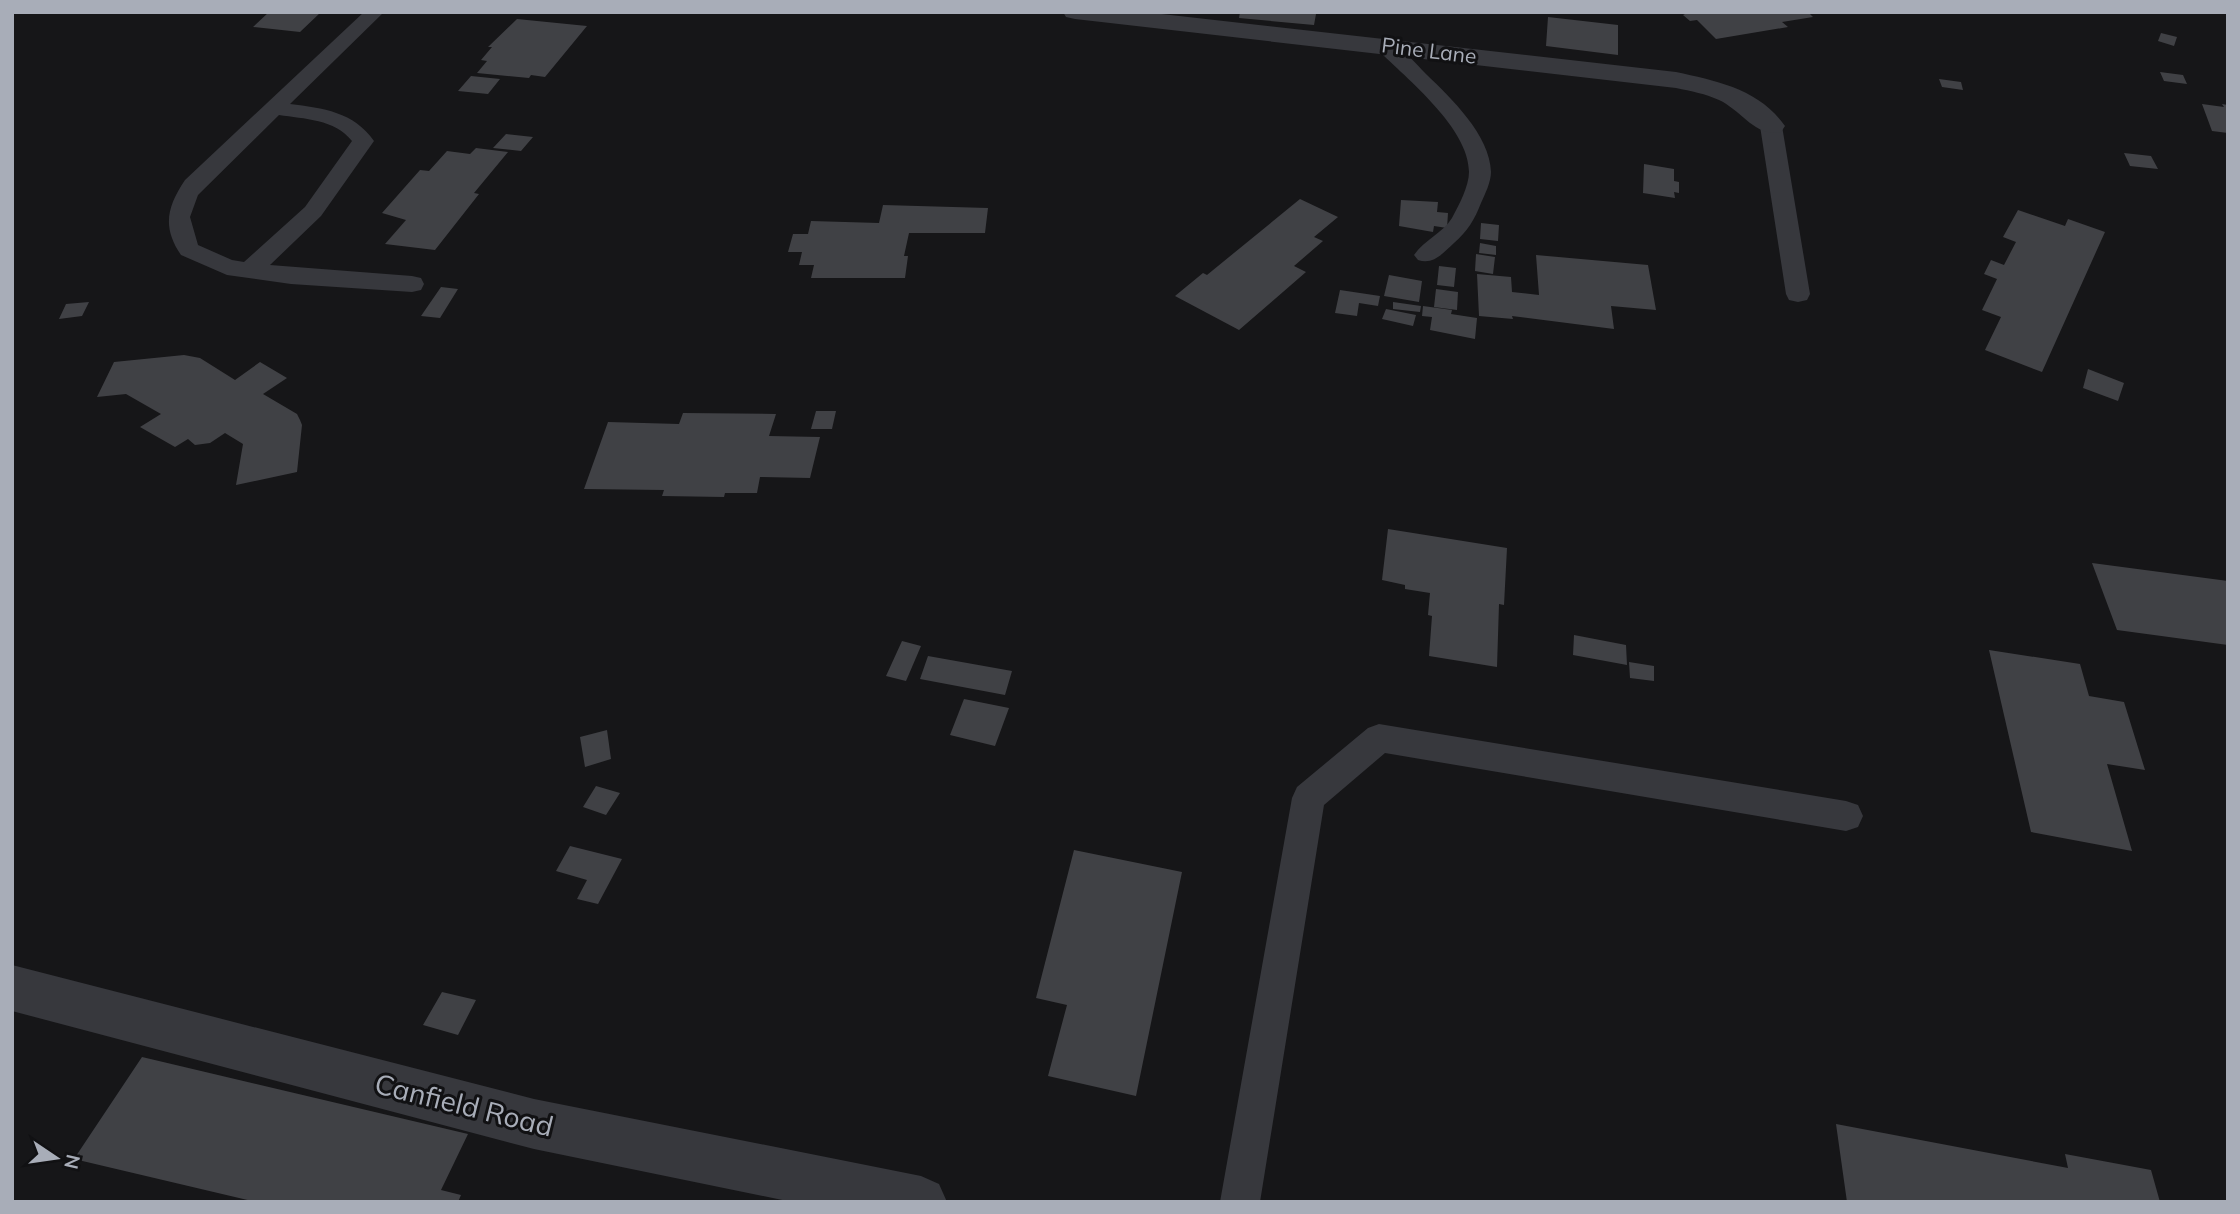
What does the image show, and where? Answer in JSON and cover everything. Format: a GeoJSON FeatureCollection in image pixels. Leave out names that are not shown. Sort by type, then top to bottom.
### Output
{"type":"FeatureCollection","features":[{"type":"Feature","properties":{"kind":"street","name":"Pine Lane"},"geometry":{"type":"LineString","coordinates":[[1075,12],[1676,80],[1722,90],[1747,103],[1771,126]]}},
{"type":"Feature","properties":{"kind":"street","name":"Canfield Road"},"geometry":{"type":"LineString","coordinates":[[12,988],[534,1124],[921,1202]]}},
{"type":"Feature","properties":{"kind":"lane"},"geometry":{"type":"LineString","coordinates":[[375,12],[193,185],[180,203],[177,225],[189,250],[227,267],[291,276],[412,284]]}},
{"type":"Feature","properties":{"kind":"lane"},"geometry":{"type":"LineString","coordinates":[[1385,46],[1429,89],[1454,119],[1472,144],[1480,173],[1460,224],[1426,255]]}},
{"type":"Feature","properties":{"kind":"lane"},"geometry":{"type":"LineString","coordinates":[[249,270],[293,236],[337,184],[363,141],[356,128],[342,120],[272,108]]}},
{"type":"Feature","properties":{"kind":"lane"},"geometry":{"type":"LineString","coordinates":[[1771,126],[1798,294]]}},
{"type":"Feature","properties":{"kind":"lane"},"geometry":{"type":"LineString","coordinates":[[1240,1202],[1309,798],[1379,738],[1846,816]]}},
{"type":"Feature","properties":{"kind":"building"},"geometry":{"type":"Polygon","coordinates":[[[269,12],[321,12],[300,32],[253,27],[269,12]]]}},
{"type":"Feature","properties":{"kind":"building"},"geometry":{"type":"Polygon","coordinates":[[[1240,12],[1316,14],[1314,25],[1239,18],[1240,12]]]}},
{"type":"Feature","properties":{"kind":"building"},"geometry":{"type":"Polygon","coordinates":[[[1689,12],[1808,12],[1813,17],[1782,22],[1788,27],[1716,39],[1697,20],[1690,21],[1683,15],[1689,12]]]}},
{"type":"Feature","properties":{"kind":"building"},"geometry":{"type":"Polygon","coordinates":[[[1548,17],[1618,25],[1618,55],[1546,46],[1548,17]]]}},
{"type":"Feature","properties":{"kind":"building"},"geometry":{"type":"Polygon","coordinates":[[[517,19],[587,26],[545,77],[477,73],[487,61],[481,60],[492,47],[488,47],[517,19]]]}},
{"type":"Feature","properties":{"kind":"building"},"geometry":{"type":"Polygon","coordinates":[[[2161,33],[2177,37],[2174,46],[2158,41],[2161,33]]]}},
{"type":"Feature","properties":{"kind":"building"},"geometry":{"type":"Polygon","coordinates":[[[2160,72],[2183,75],[2187,84],[2164,81],[2160,72]]]}},
{"type":"Feature","properties":{"kind":"building"},"geometry":{"type":"Polygon","coordinates":[[[471,76],[500,79],[488,94],[458,91],[471,76]]]}},
{"type":"Feature","properties":{"kind":"building"},"geometry":{"type":"Polygon","coordinates":[[[1939,79],[1961,82],[1963,90],[1942,87],[1939,79]]]}},
{"type":"Feature","properties":{"kind":"building"},"geometry":{"type":"Polygon","coordinates":[[[2202,104],[2224,107],[2222,104],[2228,105],[2228,133],[2212,131],[2202,104]]]}},
{"type":"Feature","properties":{"kind":"building"},"geometry":{"type":"Polygon","coordinates":[[[506,134],[533,137],[521,151],[493,148],[506,134]]]}},
{"type":"Feature","properties":{"kind":"building"},"geometry":{"type":"Polygon","coordinates":[[[476,148],[508,152],[474,193],[479,194],[435,250],[385,244],[406,220],[382,213],[420,170],[429,171],[447,151],[470,154],[476,148]]]}},
{"type":"Feature","properties":{"kind":"building"},"geometry":{"type":"Polygon","coordinates":[[[2124,153],[2151,156],[2158,169],[2130,166],[2124,153]]]}},
{"type":"Feature","properties":{"kind":"building"},"geometry":{"type":"Polygon","coordinates":[[[1644,164],[1674,169],[1674,181],[1679,182],[1679,193],[1674,192],[1675,198],[1643,193],[1644,164]]]}},
{"type":"Feature","properties":{"kind":"building"},"geometry":{"type":"Polygon","coordinates":[[[1300,199],[1338,217],[1314,237],[1323,241],[1294,266],[1306,272],[1239,330],[1175,296],[1203,273],[1207,275],[1300,199]]]}},
{"type":"Feature","properties":{"kind":"building"},"geometry":{"type":"Polygon","coordinates":[[[1401,200],[1438,202],[1437,212],[1448,213],[1447,228],[1434,226],[1433,232],[1399,226],[1401,200]]]}},
{"type":"Feature","properties":{"kind":"building"},"geometry":{"type":"Polygon","coordinates":[[[883,205],[988,208],[985,233],[909,233],[904,256],[908,256],[905,278],[811,278],[814,265],[799,265],[802,252],[788,252],[793,234],[808,234],[811,221],[879,223],[883,205]]]}},
{"type":"Feature","properties":{"kind":"building"},"geometry":{"type":"Polygon","coordinates":[[[2018,210],[2065,226],[2068,219],[2105,232],[2042,372],[1985,350],[2001,317],[1982,310],[1997,279],[1984,274],[1991,260],[2004,265],[2016,242],[2003,237],[2018,210]]]}},
{"type":"Feature","properties":{"kind":"building"},"geometry":{"type":"Polygon","coordinates":[[[1481,223],[1499,225],[1498,241],[1480,239],[1481,223]]]}},
{"type":"Feature","properties":{"kind":"building"},"geometry":{"type":"Polygon","coordinates":[[[1480,243],[1496,246],[1496,255],[1479,253],[1480,243]]]}},
{"type":"Feature","properties":{"kind":"building"},"geometry":{"type":"Polygon","coordinates":[[[1476,254],[1495,257],[1493,274],[1475,271],[1476,254]]]}},
{"type":"Feature","properties":{"kind":"building"},"geometry":{"type":"Polygon","coordinates":[[[1536,255],[1648,265],[1656,310],[1611,306],[1614,329],[1512,316],[1513,319],[1479,316],[1477,274],[1511,277],[1512,292],[1539,295],[1536,255]]]}},
{"type":"Feature","properties":{"kind":"building"},"geometry":{"type":"Polygon","coordinates":[[[1439,266],[1456,268],[1454,287],[1437,285],[1439,266]]]}},
{"type":"Feature","properties":{"kind":"building"},"geometry":{"type":"Polygon","coordinates":[[[1389,275],[1422,281],[1419,302],[1384,296],[1389,275]]]}},
{"type":"Feature","properties":{"kind":"building"},"geometry":{"type":"Polygon","coordinates":[[[441,287],[458,289],[440,318],[421,316],[441,287]]]}},
{"type":"Feature","properties":{"kind":"building"},"geometry":{"type":"Polygon","coordinates":[[[1436,289],[1458,292],[1457,310],[1434,307],[1436,289]]]}},
{"type":"Feature","properties":{"kind":"building"},"geometry":{"type":"Polygon","coordinates":[[[1340,290],[1380,296],[1378,306],[1359,303],[1357,316],[1335,313],[1340,290]]]}},
{"type":"Feature","properties":{"kind":"building"},"geometry":{"type":"Polygon","coordinates":[[[89,302],[82,316],[59,319],[66,304],[89,302]]]}},
{"type":"Feature","properties":{"kind":"building"},"geometry":{"type":"Polygon","coordinates":[[[1393,302],[1421,306],[1420,312],[1393,309],[1393,302]]]}},
{"type":"Feature","properties":{"kind":"building"},"geometry":{"type":"Polygon","coordinates":[[[1423,306],[1452,310],[1451,314],[1477,318],[1475,339],[1430,330],[1432,317],[1422,316],[1423,306]]]}},
{"type":"Feature","properties":{"kind":"building"},"geometry":{"type":"Polygon","coordinates":[[[1386,309],[1416,315],[1413,326],[1382,319],[1386,309]]]}},
{"type":"Feature","properties":{"kind":"building"},"geometry":{"type":"Polygon","coordinates":[[[184,355],[200,358],[235,380],[260,362],[287,378],[263,394],[297,414],[300,420],[302,425],[297,472],[236,485],[243,444],[225,433],[210,443],[195,445],[188,439],[175,447],[140,427],[161,414],[126,394],[97,397],[114,362],[184,355]]]}},
{"type":"Feature","properties":{"kind":"building"},"geometry":{"type":"Polygon","coordinates":[[[2088,369],[2124,383],[2118,401],[2083,388],[2088,369]]]}},
{"type":"Feature","properties":{"kind":"building"},"geometry":{"type":"Polygon","coordinates":[[[816,411],[836,411],[832,429],[811,429],[816,411]]]}},
{"type":"Feature","properties":{"kind":"building"},"geometry":{"type":"Polygon","coordinates":[[[683,413],[776,414],[769,436],[820,437],[810,478],[760,477],[757,493],[725,493],[724,497],[662,496],[664,490],[584,489],[608,422],[679,424],[683,413]]]}},
{"type":"Feature","properties":{"kind":"building"},"geometry":{"type":"Polygon","coordinates":[[[1388,529],[1507,548],[1504,605],[1499,604],[1497,667],[1429,656],[1432,616],[1428,615],[1430,593],[1405,589],[1405,585],[1382,580],[1388,529]]]}},
{"type":"Feature","properties":{"kind":"building"},"geometry":{"type":"Polygon","coordinates":[[[2092,563],[2228,581],[2228,645],[2117,630],[2092,563]]]}},
{"type":"Feature","properties":{"kind":"building"},"geometry":{"type":"Polygon","coordinates":[[[1574,635],[1626,645],[1627,665],[1573,655],[1574,635]]]}},
{"type":"Feature","properties":{"kind":"building"},"geometry":{"type":"Polygon","coordinates":[[[902,641],[921,646],[906,681],[886,676],[902,641]]]}},
{"type":"Feature","properties":{"kind":"building"},"geometry":{"type":"Polygon","coordinates":[[[1989,650],[2080,664],[2089,696],[2124,702],[2145,770],[2107,764],[2132,851],[2031,832],[1989,650]]]}},
{"type":"Feature","properties":{"kind":"building"},"geometry":{"type":"Polygon","coordinates":[[[928,656],[1012,671],[1005,695],[920,679],[928,656]]]}},
{"type":"Feature","properties":{"kind":"building"},"geometry":{"type":"Polygon","coordinates":[[[1629,662],[1654,666],[1654,681],[1630,678],[1629,662]]]}},
{"type":"Feature","properties":{"kind":"building"},"geometry":{"type":"Polygon","coordinates":[[[964,699],[1009,708],[995,746],[950,735],[964,699]]]}},
{"type":"Feature","properties":{"kind":"building"},"geometry":{"type":"Polygon","coordinates":[[[607,730],[611,759],[585,767],[580,737],[607,730]]]}},
{"type":"Feature","properties":{"kind":"building"},"geometry":{"type":"Polygon","coordinates":[[[596,786],[620,793],[606,815],[583,807],[596,786]]]}},
{"type":"Feature","properties":{"kind":"building"},"geometry":{"type":"Polygon","coordinates":[[[570,846],[622,859],[598,904],[577,899],[587,880],[556,871],[570,846]]]}},
{"type":"Feature","properties":{"kind":"building"},"geometry":{"type":"Polygon","coordinates":[[[1074,850],[1182,872],[1136,1096],[1048,1076],[1067,1005],[1036,998],[1074,850]]]}},
{"type":"Feature","properties":{"kind":"building"},"geometry":{"type":"Polygon","coordinates":[[[442,992],[476,1000],[458,1035],[423,1025],[442,992]]]}},
{"type":"Feature","properties":{"kind":"building"},"geometry":{"type":"Polygon","coordinates":[[[142,1057],[468,1134],[441,1190],[461,1195],[458,1202],[256,1202],[74,1159],[142,1057]]]}},
{"type":"Feature","properties":{"kind":"building"},"geometry":{"type":"Polygon","coordinates":[[[1836,1124],[2068,1168],[2065,1154],[2151,1170],[2160,1202],[1847,1202],[1836,1124]]]}}]}
